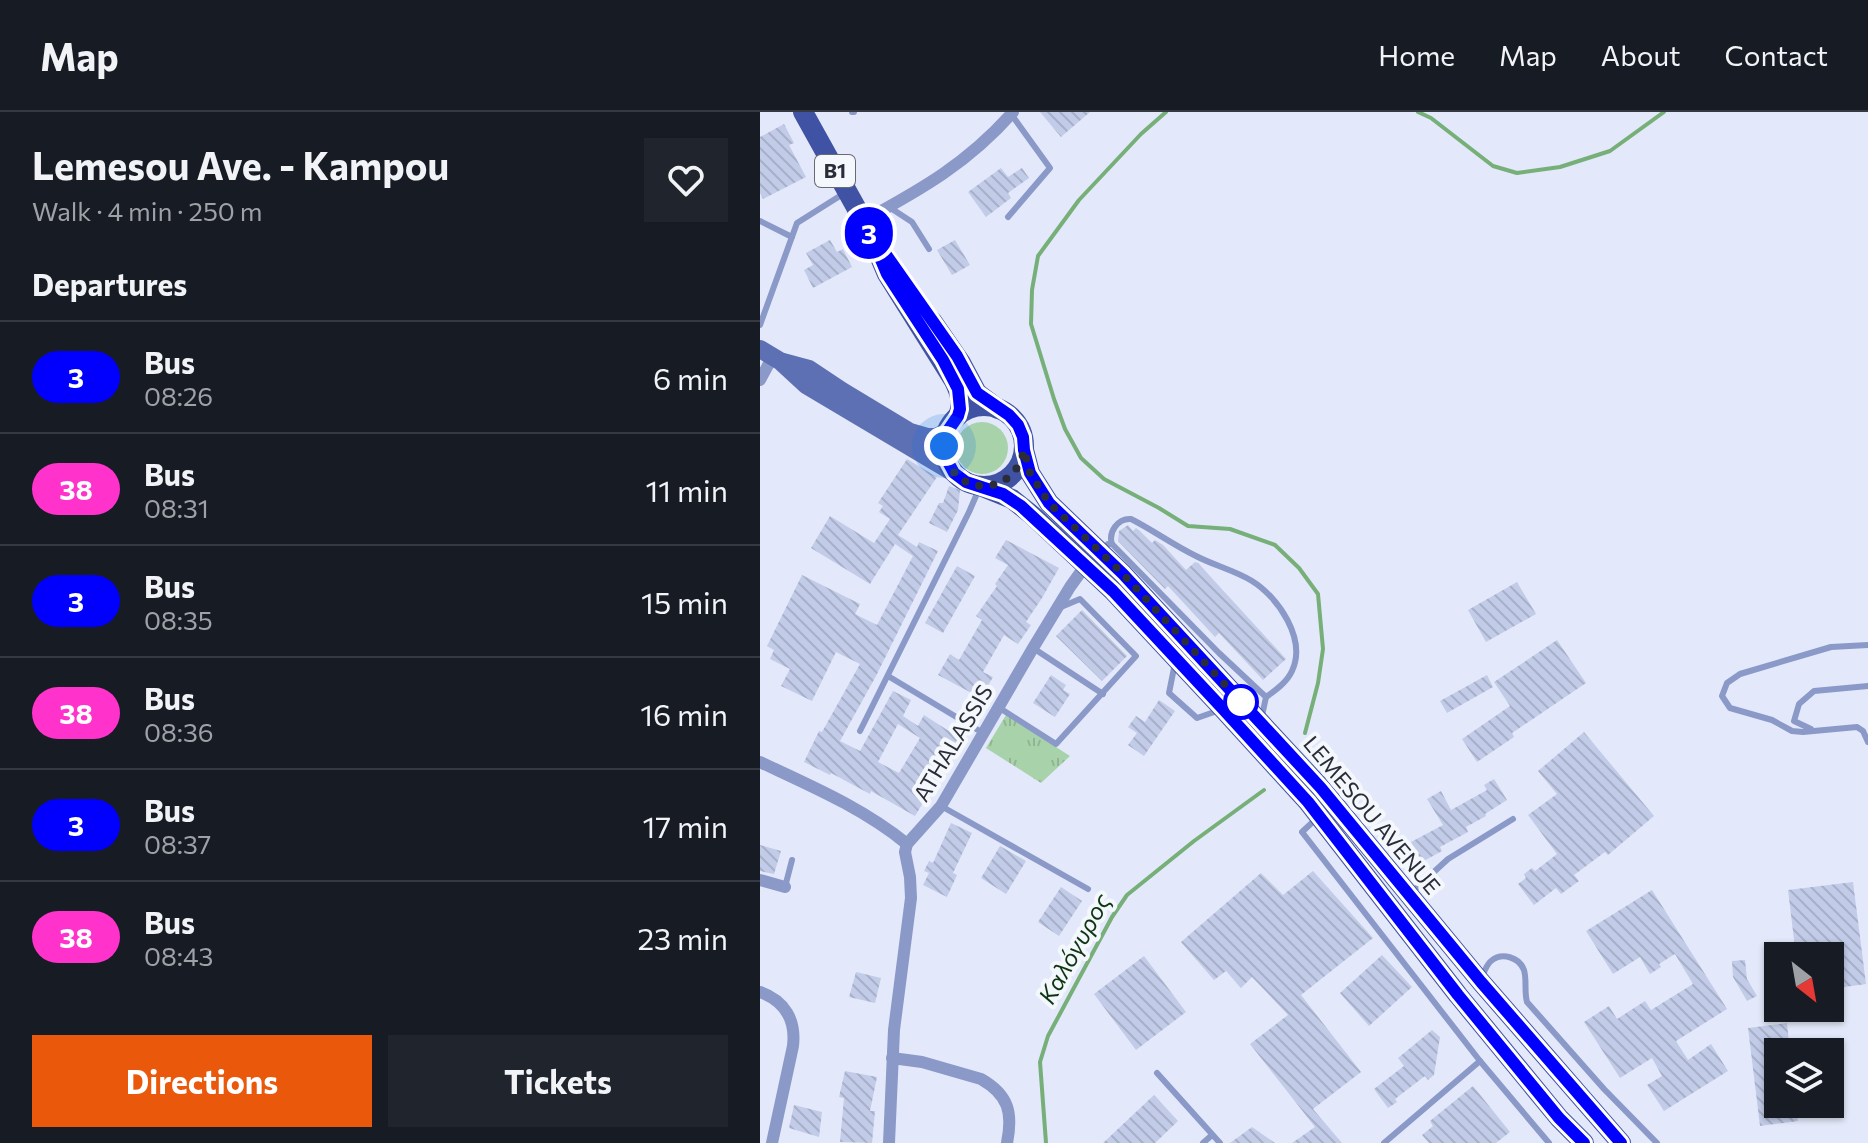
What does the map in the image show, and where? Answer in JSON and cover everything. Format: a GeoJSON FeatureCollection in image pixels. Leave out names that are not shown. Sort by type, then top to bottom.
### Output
{"type":"FeatureCollection","features":[{"type":"Feature","properties":{"kind":"main road","name":"B1"},"geometry":{"type":"LineString","coordinates":[[803,112],[865,225],[892,283],[954,381],[960,409],[952,424],[945,453],[954,473]]}},
{"type":"Feature","properties":{"kind":"main road","name":"B1"},"geometry":{"type":"LineString","coordinates":[[865,225],[961,363],[972,386],[983,399],[1009,415],[1018,425],[1024,450]]}},
{"type":"Feature","properties":{"kind":"main road"},"geometry":{"type":"LineString","coordinates":[[952,424],[977,407],[998,409]]}},
{"type":"Feature","properties":{"kind":"main road"},"geometry":{"type":"LineString","coordinates":[[954,473],[978,486],[995,485],[1009,477],[1019,465],[1024,450]]}},
{"type":"Feature","properties":{"kind":"main road","name":"LEMESOU AVENUE"},"geometry":{"type":"LineString","coordinates":[[1024,450],[1030,473],[1042,494],[1064,518],[1102,544],[1123,574],[1321,788],[1481,982],[1621,1143]]}},
{"type":"Feature","properties":{"kind":"main road","name":"LEMESOU AVENUE"},"geometry":{"type":"LineString","coordinates":[[978,486],[1003,494],[1021,506],[1113,591],[1223,709],[1319,816],[1460,1007],[1584,1143]]}},
{"type":"Feature","properties":{"kind":"street"},"geometry":{"type":"LineString","coordinates":[[865,225],[958,165],[1012,113]]}},
{"type":"Feature","properties":{"kind":"street"},"geometry":{"type":"LineString","coordinates":[[771,355],[809,369],[910,432],[932,437],[952,424]]}},
{"type":"Feature","properties":{"kind":"street"},"geometry":{"type":"LineString","coordinates":[[760,380],[771,355]]}},
{"type":"Feature","properties":{"kind":"street"},"geometry":{"type":"LineString","coordinates":[[771,355],[806,385],[954,473]]}},
{"type":"Feature","properties":{"kind":"street","name":"ATHALASSIS"},"geometry":{"type":"LineString","coordinates":[[907,844],[941,806],[1056,609],[1085,566]]}},
{"type":"Feature","properties":{"kind":"street"},"geometry":{"type":"LineString","coordinates":[[760,762],[849,804],[907,844],[905,852],[911,898],[892,1058],[889,1143]]}},
{"type":"Feature","properties":{"kind":"street"},"geometry":{"type":"LineString","coordinates":[[760,880],[785,887]]}},
{"type":"Feature","properties":{"kind":"street"},"geometry":{"type":"LineString","coordinates":[[760,992],[784,1007],[794,1032],[772,1143]]}},
{"type":"Feature","properties":{"kind":"street"},"geometry":{"type":"LineString","coordinates":[[892,1058],[922,1062],[988,1083],[999,1092],[1007,1105],[1010,1118],[1007,1143]]}},
{"type":"Feature","properties":{"kind":"lane"},"geometry":{"type":"LineString","coordinates":[[1008,217],[1050,168],[1012,113]]}},
{"type":"Feature","properties":{"kind":"lane"},"geometry":{"type":"LineString","coordinates":[[760,325],[797,223],[846,192]]}},
{"type":"Feature","properties":{"kind":"lane"},"geometry":{"type":"LineString","coordinates":[[889,207],[912,222],[929,249]]}},
{"type":"Feature","properties":{"kind":"lane"},"geometry":{"type":"LineString","coordinates":[[760,221],[792,237]]}},
{"type":"Feature","properties":{"kind":"lane"},"geometry":{"type":"LineString","coordinates":[[860,731],[969,512],[978,486]]}},
{"type":"Feature","properties":{"kind":"lane"},"geometry":{"type":"LineString","coordinates":[[1260,722],[1266,697],[1282,685],[1292,672],[1296,649],[1291,626],[1284,613],[1266,590],[1249,578],[1193,555],[1131,519],[1125,518],[1118,523],[1110,541],[1102,544],[1266,697]]}},
{"type":"Feature","properties":{"kind":"lane"},"geometry":{"type":"LineString","coordinates":[[998,707],[1056,744],[1136,656],[1080,599],[1056,609]]}},
{"type":"Feature","properties":{"kind":"lane"},"geometry":{"type":"LineString","coordinates":[[1868,645],[1831,647],[1740,674],[1727,683],[1722,696],[1730,708],[1772,720],[1792,731],[1857,727],[1863,731],[1868,742]]}},
{"type":"Feature","properties":{"kind":"lane"},"geometry":{"type":"LineString","coordinates":[[1033,648],[1103,694]]}},
{"type":"Feature","properties":{"kind":"lane"},"geometry":{"type":"LineString","coordinates":[[1175,658],[1169,693],[1197,718],[1223,709]]}},
{"type":"Feature","properties":{"kind":"lane"},"geometry":{"type":"LineString","coordinates":[[888,676],[983,733]]}},
{"type":"Feature","properties":{"kind":"lane"},"geometry":{"type":"LineString","coordinates":[[1818,731],[1794,721],[1799,704],[1814,691],[1868,686]]}},
{"type":"Feature","properties":{"kind":"lane"},"geometry":{"type":"LineString","coordinates":[[941,806],[1088,889]]}},
{"type":"Feature","properties":{"kind":"lane"},"geometry":{"type":"LineString","coordinates":[[1319,816],[1302,832],[1480,1061],[1549,1143]]}},
{"type":"Feature","properties":{"kind":"lane"},"geometry":{"type":"LineString","coordinates":[[1409,894],[1448,859],[1513,819]]}},
{"type":"Feature","properties":{"kind":"lane"},"geometry":{"type":"LineString","coordinates":[[785,887],[792,860]]}},
{"type":"Feature","properties":{"kind":"lane"},"geometry":{"type":"LineString","coordinates":[[1481,982],[1488,963],[1496,958],[1507,956],[1520,963],[1527,1002],[1657,1143]]}},
{"type":"Feature","properties":{"kind":"lane"},"geometry":{"type":"LineString","coordinates":[[1447,1017],[1460,1007]]}},
{"type":"Feature","properties":{"kind":"lane"},"geometry":{"type":"LineString","coordinates":[[1384,1143],[1480,1061]]}},
{"type":"Feature","properties":{"kind":"lane"},"geometry":{"type":"LineString","coordinates":[[1157,1073],[1220,1143]]}},
{"type":"Feature","properties":{"kind":"lane"},"geometry":{"type":"LineString","coordinates":[[1203,1143],[1212,1135]]}},
{"type":"Feature","properties":{"kind":"green space"},"geometry":{"type":"Polygon","coordinates":[[[982,422],[1001,429],[1008,448],[1001,467],[982,474],[963,467],[956,448],[963,429],[982,422]]]}},
{"type":"Feature","properties":{"kind":"green space"},"geometry":{"type":"Polygon","coordinates":[[[1006,715],[1070,756],[1041,783],[986,748],[1006,715]]]}},
{"type":"Feature","properties":{"kind":"building"},"geometry":{"type":"Polygon","coordinates":[[[1040,112],[1090,112],[1061,137],[1040,112]]]}},
{"type":"Feature","properties":{"kind":"building"},"geometry":{"type":"Polygon","coordinates":[[[784,124],[794,143],[789,145],[806,177],[763,199],[760,193],[760,137],[784,124]]]}},
{"type":"Feature","properties":{"kind":"building"},"geometry":{"type":"Polygon","coordinates":[[[1001,168],[1008,177],[1022,168],[1029,178],[1008,193],[1011,198],[986,217],[968,192],[1001,168]]]}},
{"type":"Feature","properties":{"kind":"building"},"geometry":{"type":"Polygon","coordinates":[[[830,240],[837,252],[843,249],[852,267],[813,288],[804,270],[813,265],[806,253],[830,240]]]}},
{"type":"Feature","properties":{"kind":"building"},"geometry":{"type":"Polygon","coordinates":[[[955,240],[970,265],[952,275],[937,250],[955,240]]]}},
{"type":"Feature","properties":{"kind":"building"},"geometry":{"type":"Polygon","coordinates":[[[907,459],[937,477],[898,535],[917,547],[919,542],[938,551],[840,741],[860,751],[893,691],[911,700],[903,716],[918,726],[924,715],[955,735],[960,728],[968,733],[915,816],[871,791],[870,794],[804,762],[860,664],[836,652],[812,701],[781,686],[790,669],[770,659],[774,650],[767,646],[802,575],[860,604],[855,614],[877,625],[913,556],[895,544],[870,584],[811,548],[830,516],[874,543],[890,519],[879,512],[883,506],[878,503],[907,459]],[[898,724],[878,762],[899,773],[920,738],[898,724]]]}},
{"type":"Feature","properties":{"kind":"building"},"geometry":{"type":"Polygon","coordinates":[[[949,486],[960,490],[958,510],[947,532],[929,523],[939,503],[943,503],[949,486]]]}},
{"type":"Feature","properties":{"kind":"building"},"geometry":{"type":"Polygon","coordinates":[[[1128,525],[1152,543],[1155,540],[1163,545],[1186,570],[1198,563],[1286,659],[1263,680],[1219,633],[1215,637],[1168,586],[1165,589],[1118,541],[1119,531],[1128,525]]]}},
{"type":"Feature","properties":{"kind":"building"},"geometry":{"type":"Polygon","coordinates":[[[1006,540],[1059,568],[1026,622],[1031,625],[1018,644],[1004,635],[983,672],[993,677],[981,698],[938,675],[950,654],[959,660],[982,620],[976,616],[1008,565],[995,558],[1006,540]]]}},
{"type":"Feature","properties":{"kind":"building"},"geometry":{"type":"Polygon","coordinates":[[[957,566],[975,576],[943,633],[925,623],[957,566]]]}},
{"type":"Feature","properties":{"kind":"building"},"geometry":{"type":"Polygon","coordinates":[[[1517,582],[1536,614],[1486,642],[1468,610],[1517,582]]]}},
{"type":"Feature","properties":{"kind":"building"},"geometry":{"type":"Polygon","coordinates":[[[1082,610],[1127,656],[1102,681],[1056,636],[1082,610]]]}},
{"type":"Feature","properties":{"kind":"building"},"geometry":{"type":"Polygon","coordinates":[[[1557,640],[1586,683],[1512,733],[1514,737],[1477,762],[1462,739],[1510,706],[1494,682],[1557,640]]]}},
{"type":"Feature","properties":{"kind":"building"},"geometry":{"type":"Polygon","coordinates":[[[1051,675],[1066,685],[1063,690],[1070,694],[1055,717],[1033,703],[1051,675]]]}},
{"type":"Feature","properties":{"kind":"building"},"geometry":{"type":"Polygon","coordinates":[[[1487,675],[1493,687],[1447,713],[1440,701],[1487,675]]]}},
{"type":"Feature","properties":{"kind":"building"},"geometry":{"type":"Polygon","coordinates":[[[1159,700],[1175,711],[1144,756],[1128,745],[1137,733],[1128,727],[1136,716],[1145,722],[1159,700]]]}},
{"type":"Feature","properties":{"kind":"building"},"geometry":{"type":"Polygon","coordinates":[[[1584,732],[1654,816],[1608,855],[1605,852],[1574,875],[1579,881],[1561,894],[1556,888],[1534,905],[1518,884],[1526,878],[1524,874],[1532,868],[1535,871],[1557,854],[1528,815],[1557,794],[1538,771],[1584,732]]]}},
{"type":"Feature","properties":{"kind":"building"},"geometry":{"type":"Polygon","coordinates":[[[1494,779],[1507,800],[1466,827],[1468,832],[1440,847],[1442,851],[1422,862],[1411,842],[1443,825],[1427,799],[1441,791],[1451,810],[1487,790],[1484,785],[1494,779]]]}},
{"type":"Feature","properties":{"kind":"building"},"geometry":{"type":"Polygon","coordinates":[[[951,823],[972,833],[953,873],[957,875],[947,897],[923,885],[929,873],[924,871],[929,861],[933,863],[951,823]]]}},
{"type":"Feature","properties":{"kind":"building"},"geometry":{"type":"Polygon","coordinates":[[[760,845],[781,851],[774,874],[760,871],[760,845]]]}},
{"type":"Feature","properties":{"kind":"building"},"geometry":{"type":"Polygon","coordinates":[[[1000,846],[1026,861],[1006,894],[981,878],[1000,846]]]}},
{"type":"Feature","properties":{"kind":"building"},"geometry":{"type":"Polygon","coordinates":[[[1313,871],[1373,938],[1301,995],[1361,1072],[1313,1109],[1342,1143],[1292,1143],[1315,1127],[1250,1044],[1288,1015],[1252,977],[1241,988],[1226,971],[1214,980],[1181,942],[1261,873],[1283,895],[1313,871]]]}},
{"type":"Feature","properties":{"kind":"building"},"geometry":{"type":"Polygon","coordinates":[[[1853,882],[1866,984],[1844,987],[1844,942],[1794,942],[1788,890],[1853,882]]]}},
{"type":"Feature","properties":{"kind":"building"},"geometry":{"type":"Polygon","coordinates":[[[1061,887],[1082,901],[1059,936],[1038,922],[1061,887]]]}},
{"type":"Feature","properties":{"kind":"building"},"geometry":{"type":"Polygon","coordinates":[[[1652,890],[1727,1009],[1676,1041],[1688,1060],[1711,1044],[1728,1071],[1664,1111],[1647,1085],[1662,1076],[1652,1058],[1620,1078],[1584,1022],[1609,1006],[1617,1019],[1645,1001],[1651,1010],[1693,984],[1675,954],[1650,974],[1640,957],[1613,974],[1586,931],[1652,890]]]}},
{"type":"Feature","properties":{"kind":"building"},"geometry":{"type":"Polygon","coordinates":[[[1382,955],[1412,987],[1369,1026],[1340,993],[1382,955]]]}},
{"type":"Feature","properties":{"kind":"building"},"geometry":{"type":"Polygon","coordinates":[[[1144,956],[1186,1012],[1136,1050],[1094,994],[1144,956]]]}},
{"type":"Feature","properties":{"kind":"building"},"geometry":{"type":"Polygon","coordinates":[[[1745,960],[1747,979],[1757,996],[1747,1001],[1733,977],[1732,961],[1745,960]]]}},
{"type":"Feature","properties":{"kind":"building"},"geometry":{"type":"Polygon","coordinates":[[[856,972],[881,978],[875,1003],[849,997],[856,972]]]}},
{"type":"Feature","properties":{"kind":"building"},"geometry":{"type":"Polygon","coordinates":[[[1787,1023],[1789,1038],[1764,1038],[1764,1118],[1798,1118],[1798,1121],[1760,1126],[1748,1028],[1787,1023]]]}},
{"type":"Feature","properties":{"kind":"building"},"geometry":{"type":"Polygon","coordinates":[[[1432,1030],[1440,1037],[1434,1075],[1428,1080],[1425,1076],[1388,1108],[1374,1089],[1404,1066],[1398,1058],[1432,1030]]]}},
{"type":"Feature","properties":{"kind":"building"},"geometry":{"type":"Polygon","coordinates":[[[845,1071],[877,1077],[870,1111],[875,1111],[872,1143],[840,1142],[844,1098],[839,1097],[845,1071]]]}},
{"type":"Feature","properties":{"kind":"building"},"geometry":{"type":"Polygon","coordinates":[[[1473,1086],[1510,1132],[1496,1143],[1429,1143],[1422,1135],[1433,1126],[1430,1121],[1473,1086]]]}},
{"type":"Feature","properties":{"kind":"building"},"geometry":{"type":"Polygon","coordinates":[[[1154,1095],[1178,1121],[1155,1143],[1103,1143],[1154,1095]]]}},
{"type":"Feature","properties":{"kind":"building"},"geometry":{"type":"Polygon","coordinates":[[[794,1105],[822,1112],[819,1137],[789,1128],[794,1105]]]}},
{"type":"Feature","properties":{"kind":"building"},"geometry":{"type":"Polygon","coordinates":[[[1252,1127],[1275,1143],[1230,1143],[1252,1127]]]}},
{"type":"Feature","properties":{"kind":"waterway","name":"Καλόγυρος"},"geometry":{"type":"LineString","coordinates":[[1166,112],[1079,200],[1038,256],[1032,290],[1031,324],[1065,429],[1081,458],[1104,479],[1188,526],[1230,529],[1275,545],[1299,568],[1318,594],[1323,649],[1305,733]]}},
{"type":"Feature","properties":{"kind":"waterway","name":"Καλόγυρος"},"geometry":{"type":"LineString","coordinates":[[1418,112],[1431,118],[1493,166],[1517,173],[1560,167],[1610,151],[1664,112]]}},
{"type":"Feature","properties":{"kind":"waterway","name":"Καλόγυρος"},"geometry":{"type":"LineString","coordinates":[[1046,1143],[1040,1062],[1048,1036],[1112,917],[1127,895],[1264,790]]}},
{"type":"Feature","properties":{"kind":"bus line","name":"3"},"geometry":{"type":"LineString","coordinates":[[1584,1143],[1559,1118],[1458,995],[1308,802],[1113,591],[1021,506],[1003,494],[972,485],[954,473],[944,446],[947,432],[960,409],[958,389],[943,360],[897,292],[868,229],[957,356],[977,393],[1018,425],[1030,473],[1049,503],[1123,574],[1321,788],[1481,982],[1621,1143]]}},
{"type":"Feature","properties":{"kind":"route"},"geometry":{"type":"LineString","coordinates":[[944,446],[954,473],[966,482],[980,486],[1003,482],[1015,472],[1024,450],[1030,473],[1049,503],[1123,574],[1241,702]]}}]}
